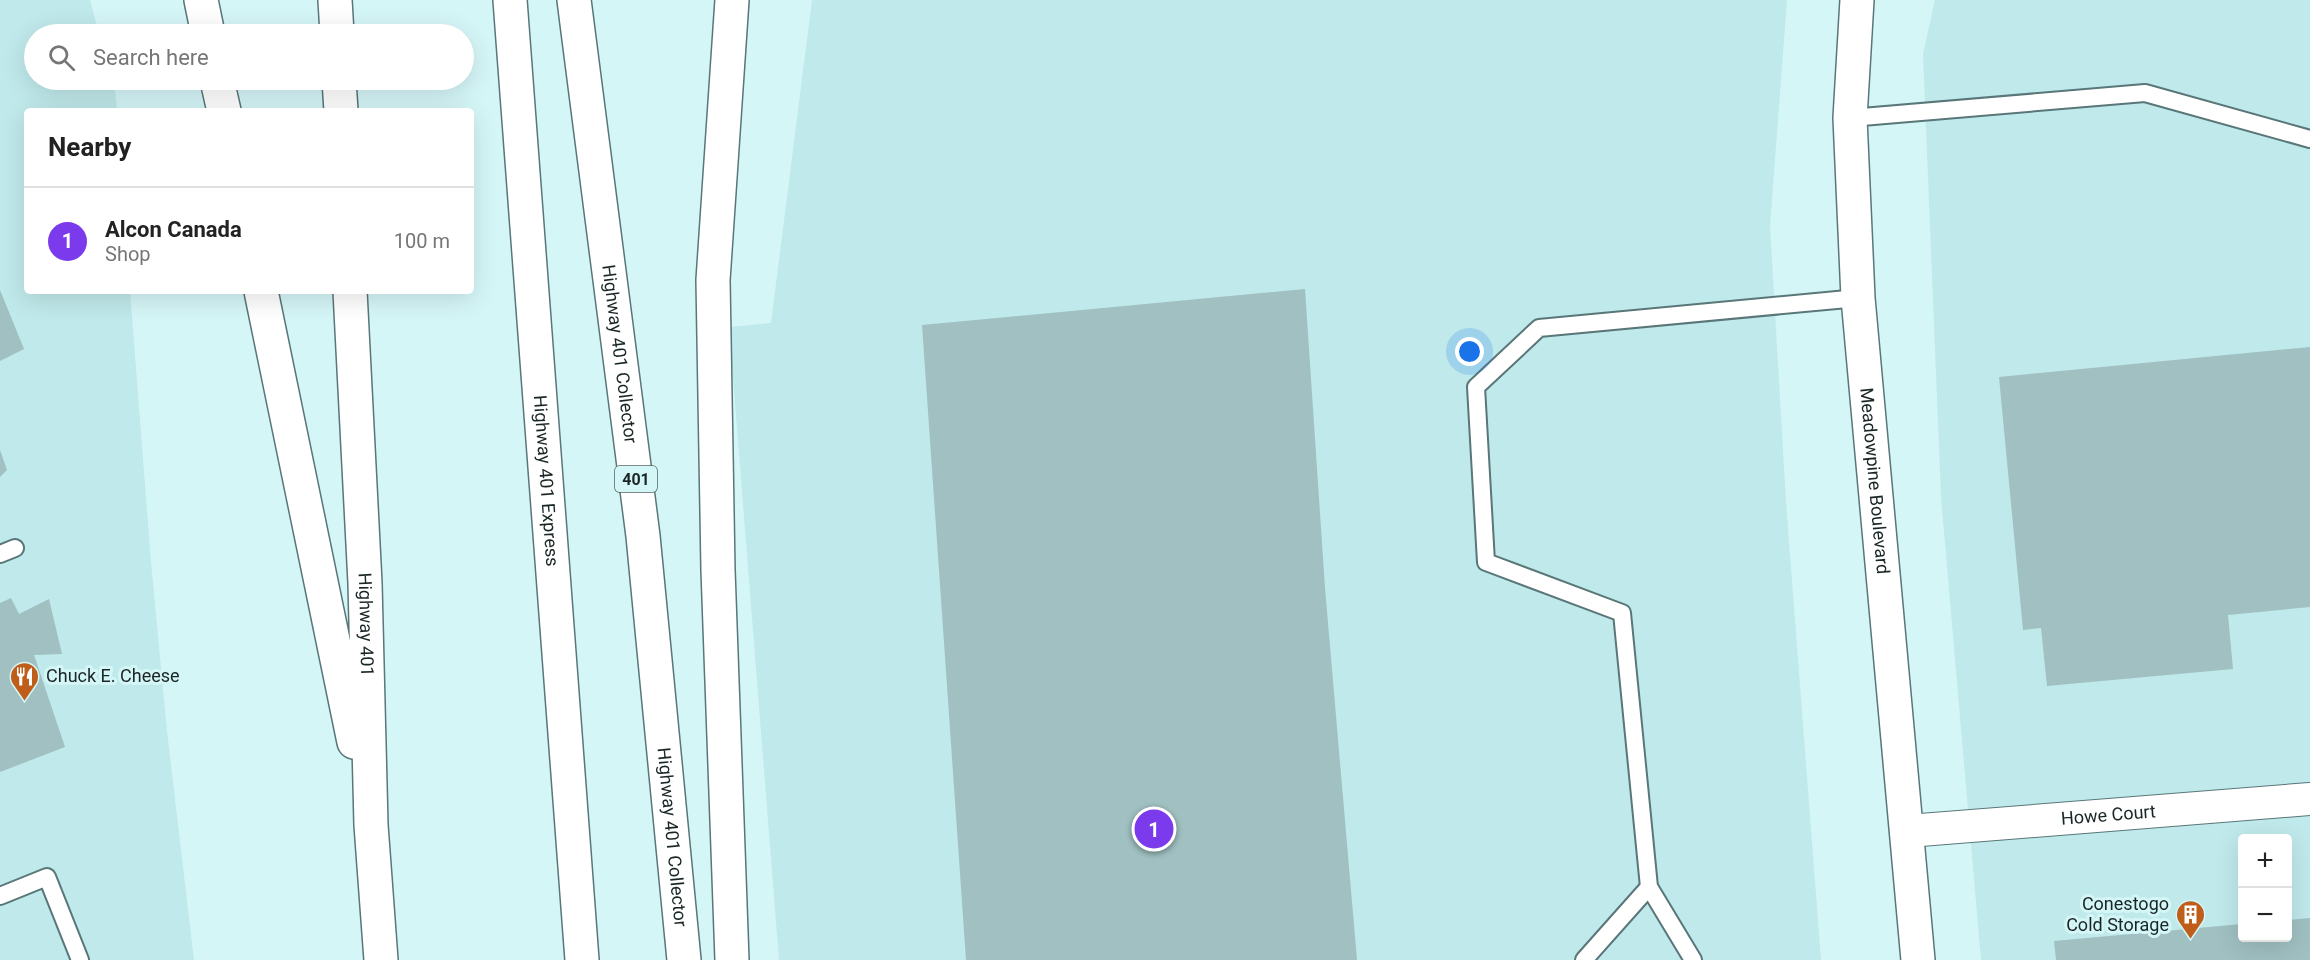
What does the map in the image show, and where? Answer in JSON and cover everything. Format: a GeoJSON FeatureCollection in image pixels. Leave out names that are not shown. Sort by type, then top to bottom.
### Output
{"type":"FeatureCollection","features":[{"type":"Feature","properties":{"kind":"main road"},"geometry":{"type":"LineString","coordinates":[[201,0],[206,24]]}},
{"type":"Feature","properties":{"kind":"main road"},"geometry":{"type":"LineString","coordinates":[[335,0],[336,24]]}},
{"type":"Feature","properties":{"kind":"main road","name":"Highway 401 Express"},"geometry":{"type":"LineString","coordinates":[[510,0],[582,960]]}},
{"type":"Feature","properties":{"kind":"main road","name":"Highway 401 Collector"},"geometry":{"type":"LineString","coordinates":[[574,0],[643,536],[684,960]]}},
{"type":"Feature","properties":{"kind":"main road"},"geometry":{"type":"LineString","coordinates":[[732,0],[713,280],[718,570],[732,960]]}},
{"type":"Feature","properties":{"kind":"main road","name":"Meadowpine Boulevard"},"geometry":{"type":"LineString","coordinates":[[1857,0],[1850,118],[1858,298],[1918,960]]}},
{"type":"Feature","properties":{"kind":"main road"},"geometry":{"type":"LineString","coordinates":[[219,90],[223,108]]}},
{"type":"Feature","properties":{"kind":"main road"},"geometry":{"type":"LineString","coordinates":[[340,90],[341,108]]}},
{"type":"Feature","properties":{"kind":"main road"},"geometry":{"type":"LineString","coordinates":[[262,294],[371,825]]}},
{"type":"Feature","properties":{"kind":"main road","name":"Highway 401"},"geometry":{"type":"LineString","coordinates":[[350,294],[364,583],[371,825],[381,960]]}},
{"type":"Feature","properties":{"kind":"street","name":"Howe Court"},"geometry":{"type":"LineString","coordinates":[[1908,831],[2310,799]]}},
{"type":"Feature","properties":{"kind":"lane"},"geometry":{"type":"LineString","coordinates":[[1850,118],[2145,93],[2310,139]]}},
{"type":"Feature","properties":{"kind":"lane"},"geometry":{"type":"LineString","coordinates":[[1693,960],[1649,887],[1622,613],[1486,562],[1476,387],[1539,328],[1858,298]]}},
{"type":"Feature","properties":{"kind":"lane"},"geometry":{"type":"LineString","coordinates":[[0,896],[46,877],[80,960]]}},
{"type":"Feature","properties":{"kind":"lane"},"geometry":{"type":"LineString","coordinates":[[1584,960],[1649,887]]}},
{"type":"Feature","properties":{"kind":"shaded area"},"geometry":{"type":"Polygon","coordinates":[[[0,0],[90,0],[96,24],[24,24],[24,90],[115,90],[117,108],[24,108],[24,294],[130,294],[167,731],[194,960],[0,960],[0,0]]]}},
{"type":"Feature","properties":{"kind":"shaded area"},"geometry":{"type":"Polygon","coordinates":[[[812,0],[1787,0],[1770,226],[1786,502],[1821,960],[779,960],[729,327],[771,323],[812,0]]]}},
{"type":"Feature","properties":{"kind":"shaded area"},"geometry":{"type":"Polygon","coordinates":[[[1935,0],[2310,0],[2310,960],[1981,960],[1941,497],[1923,54],[1935,0]]]}},
{"type":"Feature","properties":{"kind":"building"},"geometry":{"type":"Polygon","coordinates":[[[1305,289],[1325,588],[1357,960],[966,960],[922,325],[1305,289]]]}},
{"type":"Feature","properties":{"kind":"building"},"geometry":{"type":"Polygon","coordinates":[[[0,290],[24,349],[0,361],[0,290]]]}},
{"type":"Feature","properties":{"kind":"building"},"geometry":{"type":"Polygon","coordinates":[[[2310,347],[2310,607],[2228,615],[2233,669],[2047,686],[2041,628],[2023,630],[1999,377],[2310,347]]]}},
{"type":"Feature","properties":{"kind":"building"},"geometry":{"type":"Polygon","coordinates":[[[0,450],[7,470],[0,477],[0,450]]]}},
{"type":"Feature","properties":{"kind":"building","name":"Chuck E. Cheese"},"geometry":{"type":"Polygon","coordinates":[[[11,598],[19,614],[49,599],[62,654],[34,655],[65,747],[0,772],[0,603],[11,598]]]}},
{"type":"Feature","properties":{"kind":"building","name":"Conestogo Cold Storage"},"geometry":{"type":"Polygon","coordinates":[[[2310,918],[2310,960],[2056,960],[2054,941],[2238,924],[2238,942],[2292,942],[2292,920],[2310,918]]]}},
{"type":"Feature","properties":{"kind":"place","name":"Chuck E. Cheese"},"geometry":{"type":"Point","coordinates":[25,702]}},
{"type":"Feature","properties":{"kind":"place","name":"Alcon Canada"},"geometry":{"type":"Point","coordinates":[1154,829]}},
{"type":"Feature","properties":{"kind":"place","name":"Conestogo Cold Storage"},"geometry":{"type":"Point","coordinates":[2190,940]}}]}
